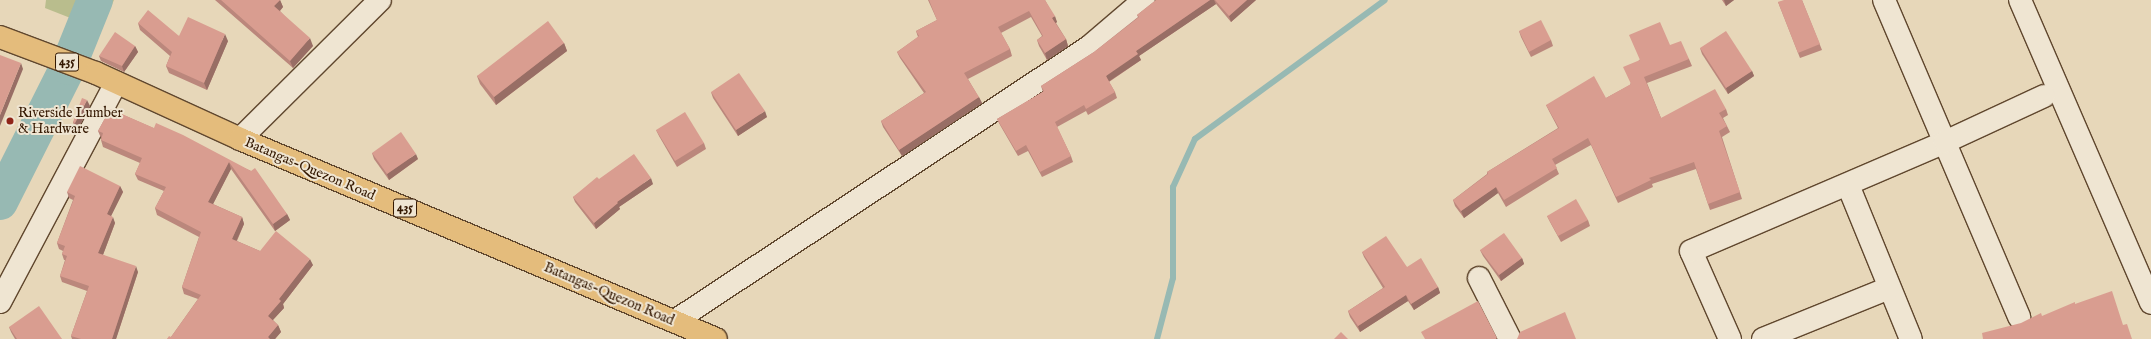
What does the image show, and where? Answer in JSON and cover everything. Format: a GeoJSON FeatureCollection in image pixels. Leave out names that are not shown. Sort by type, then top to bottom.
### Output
{"type":"FeatureCollection","features":[{"type":"Feature","properties":{"kind":"main road","name":"Batangas-Quezon Road"},"geometry":{"type":"LineString","coordinates":[[5,37],[96,73],[240,139],[716,339]]}},
{"type":"Feature","properties":{"kind":"street"},"geometry":{"type":"LineString","coordinates":[[240,139],[380,0]]}},
{"type":"Feature","properties":{"kind":"street"},"geometry":{"type":"LineString","coordinates":[[675,321],[1089,47],[1144,0]]}},
{"type":"Feature","properties":{"kind":"street"},"geometry":{"type":"LineString","coordinates":[[1884,0],[2019,317]]}},
{"type":"Feature","properties":{"kind":"street"},"geometry":{"type":"LineString","coordinates":[[2020,0],[2151,303]]}},
{"type":"Feature","properties":{"kind":"street"},"geometry":{"type":"LineString","coordinates":[[0,302],[116,83]]}},
{"type":"Feature","properties":{"kind":"street"},"geometry":{"type":"LineString","coordinates":[[1730,339],[1692,251],[1848,185],[2044,96]]}},
{"type":"Feature","properties":{"kind":"street"},"geometry":{"type":"LineString","coordinates":[[1848,185],[1911,339]]}},
{"type":"Feature","properties":{"kind":"street"},"geometry":{"type":"LineString","coordinates":[[1479,278],[1510,339]]}},
{"type":"Feature","properties":{"kind":"street"},"geometry":{"type":"LineString","coordinates":[[1763,339],[1890,288]]}},
{"type":"Feature","properties":{"kind":"green space"},"geometry":{"type":"Polygon","coordinates":[[[46,0],[114,0],[101,30],[45,8],[46,0]]]}},
{"type":"Feature","properties":{"kind":"building"},"geometry":{"type":"Polygon","coordinates":[[[221,0],[280,0],[274,6],[310,38],[290,61],[221,0]]]}},
{"type":"Feature","properties":{"kind":"building"},"geometry":{"type":"Polygon","coordinates":[[[929,0],[1045,0],[1055,16],[1052,18],[1066,39],[1045,53],[1037,40],[1043,36],[1029,11],[998,27],[1010,49],[964,73],[979,97],[899,150],[881,121],[926,92],[897,52],[919,36],[916,31],[937,20],[929,0]]]}},
{"type":"Feature","properties":{"kind":"building"},"geometry":{"type":"Polygon","coordinates":[[[1156,0],[1210,0],[1136,51],[1138,54],[1106,76],[1115,92],[1086,109],[1084,105],[1055,122],[1071,156],[1040,172],[1026,145],[1016,151],[997,119],[1044,91],[1041,86],[1094,52],[1139,17],[1137,15],[1156,0]]]}},
{"type":"Feature","properties":{"kind":"building"},"geometry":{"type":"Polygon","coordinates":[[[1215,0],[1247,0],[1229,16],[1215,0]]]}},
{"type":"Feature","properties":{"kind":"building"},"geometry":{"type":"Polygon","coordinates":[[[1784,0],[1802,0],[1820,44],[1798,53],[1778,2],[1784,0]]]}},
{"type":"Feature","properties":{"kind":"building"},"geometry":{"type":"Polygon","coordinates":[[[148,10],[179,36],[188,17],[225,34],[204,83],[166,66],[172,52],[138,23],[148,10]]]}},
{"type":"Feature","properties":{"kind":"building"},"geometry":{"type":"Polygon","coordinates":[[[1541,20],[1551,40],[1529,52],[1519,31],[1541,20]]]}},
{"type":"Feature","properties":{"kind":"building"},"geometry":{"type":"Polygon","coordinates":[[[548,21],[564,43],[494,97],[477,76],[548,21]]]}},
{"type":"Feature","properties":{"kind":"building"},"geometry":{"type":"Polygon","coordinates":[[[1660,22],[1670,45],[1681,41],[1689,59],[1644,77],[1661,118],[1715,89],[1726,109],[1719,113],[1727,126],[1719,131],[1740,192],[1708,204],[1694,162],[1649,178],[1651,180],[1616,197],[1588,138],[1552,159],[1557,168],[1504,200],[1496,187],[1461,211],[1453,200],[1488,174],[1487,172],[1559,128],[1546,105],[1594,76],[1606,98],[1631,84],[1623,67],[1640,60],[1629,35],[1660,22]]]}},
{"type":"Feature","properties":{"kind":"building"},"geometry":{"type":"Polygon","coordinates":[[[1726,31],[1752,71],[1726,88],[1700,48],[1726,31]]]}},
{"type":"Feature","properties":{"kind":"building"},"geometry":{"type":"Polygon","coordinates":[[[115,32],[135,46],[122,66],[99,56],[115,32]]]}},
{"type":"Feature","properties":{"kind":"building"},"geometry":{"type":"Polygon","coordinates":[[[0,55],[21,63],[0,115],[0,55]]]}},
{"type":"Feature","properties":{"kind":"building"},"geometry":{"type":"Polygon","coordinates":[[[739,73],[765,111],[736,130],[711,92],[739,73]]]}},
{"type":"Feature","properties":{"kind":"building"},"geometry":{"type":"Polygon","coordinates":[[[82,98],[87,100],[75,123],[73,122],[82,98]]]}},
{"type":"Feature","properties":{"kind":"building"},"geometry":{"type":"Polygon","coordinates":[[[110,109],[154,128],[156,123],[183,135],[251,171],[255,168],[287,214],[273,224],[229,162],[208,202],[242,217],[232,239],[260,251],[276,231],[310,259],[279,299],[281,301],[268,316],[278,325],[268,337],[270,339],[167,339],[169,336],[171,337],[201,295],[182,287],[201,232],[155,208],[166,187],[135,174],[142,158],[101,140],[103,133],[98,131],[110,109]]]}},
{"type":"Feature","properties":{"kind":"building"},"geometry":{"type":"Polygon","coordinates":[[[685,112],[704,143],[675,161],[656,130],[685,112]]]}},
{"type":"Feature","properties":{"kind":"building"},"geometry":{"type":"Polygon","coordinates":[[[401,132],[416,154],[387,174],[372,153],[401,132]]]}},
{"type":"Feature","properties":{"kind":"building"},"geometry":{"type":"Polygon","coordinates":[[[634,154],[651,178],[617,202],[618,203],[594,223],[573,197],[597,177],[599,179],[634,154]]]}},
{"type":"Feature","properties":{"kind":"building"},"geometry":{"type":"Polygon","coordinates":[[[80,166],[120,186],[107,214],[113,217],[98,253],[136,266],[112,339],[81,339],[71,336],[89,286],[60,276],[67,256],[62,254],[65,246],[57,243],[75,196],[67,192],[80,166]]]}},
{"type":"Feature","properties":{"kind":"building"},"geometry":{"type":"Polygon","coordinates":[[[1576,199],[1588,220],[1558,236],[1547,216],[1576,199]]]}},
{"type":"Feature","properties":{"kind":"building"},"geometry":{"type":"Polygon","coordinates":[[[1504,233],[1522,258],[1499,275],[1480,250],[1504,233]]]}},
{"type":"Feature","properties":{"kind":"building"},"geometry":{"type":"Polygon","coordinates":[[[1386,236],[1407,267],[1421,258],[1438,287],[1411,304],[1406,295],[1358,326],[1348,311],[1385,287],[1362,252],[1386,236]]]}},
{"type":"Feature","properties":{"kind":"building"},"geometry":{"type":"Polygon","coordinates":[[[2112,291],[2123,325],[2127,324],[2132,339],[1983,339],[1982,333],[2021,323],[2041,313],[2042,316],[2075,302],[2075,304],[2112,291]]]}},
{"type":"Feature","properties":{"kind":"building"},"geometry":{"type":"Polygon","coordinates":[[[1478,301],[1497,338],[1496,339],[1425,339],[1421,332],[1478,301]]]}},
{"type":"Feature","properties":{"kind":"building"},"geometry":{"type":"Polygon","coordinates":[[[39,306],[62,339],[17,339],[9,327],[39,306]]]}},
{"type":"Feature","properties":{"kind":"building"},"geometry":{"type":"Polygon","coordinates":[[[1565,312],[1576,339],[1517,339],[1520,332],[1565,312]]]}},
{"type":"Feature","properties":{"kind":"building"},"geometry":{"type":"Polygon","coordinates":[[[1341,332],[1348,339],[1334,339],[1341,332]]]}},
{"type":"Feature","properties":{"kind":"waterway"},"geometry":{"type":"LineString","coordinates":[[0,202],[68,67],[95,0]]}},
{"type":"Feature","properties":{"kind":"waterway"},"geometry":{"type":"LineString","coordinates":[[1157,339],[1173,278],[1173,187],[1195,139],[1385,0]]}},
{"type":"Feature","properties":{"kind":"place","name":"Riverside Lumber & Hardware"},"geometry":{"type":"Point","coordinates":[10,121]}}]}
